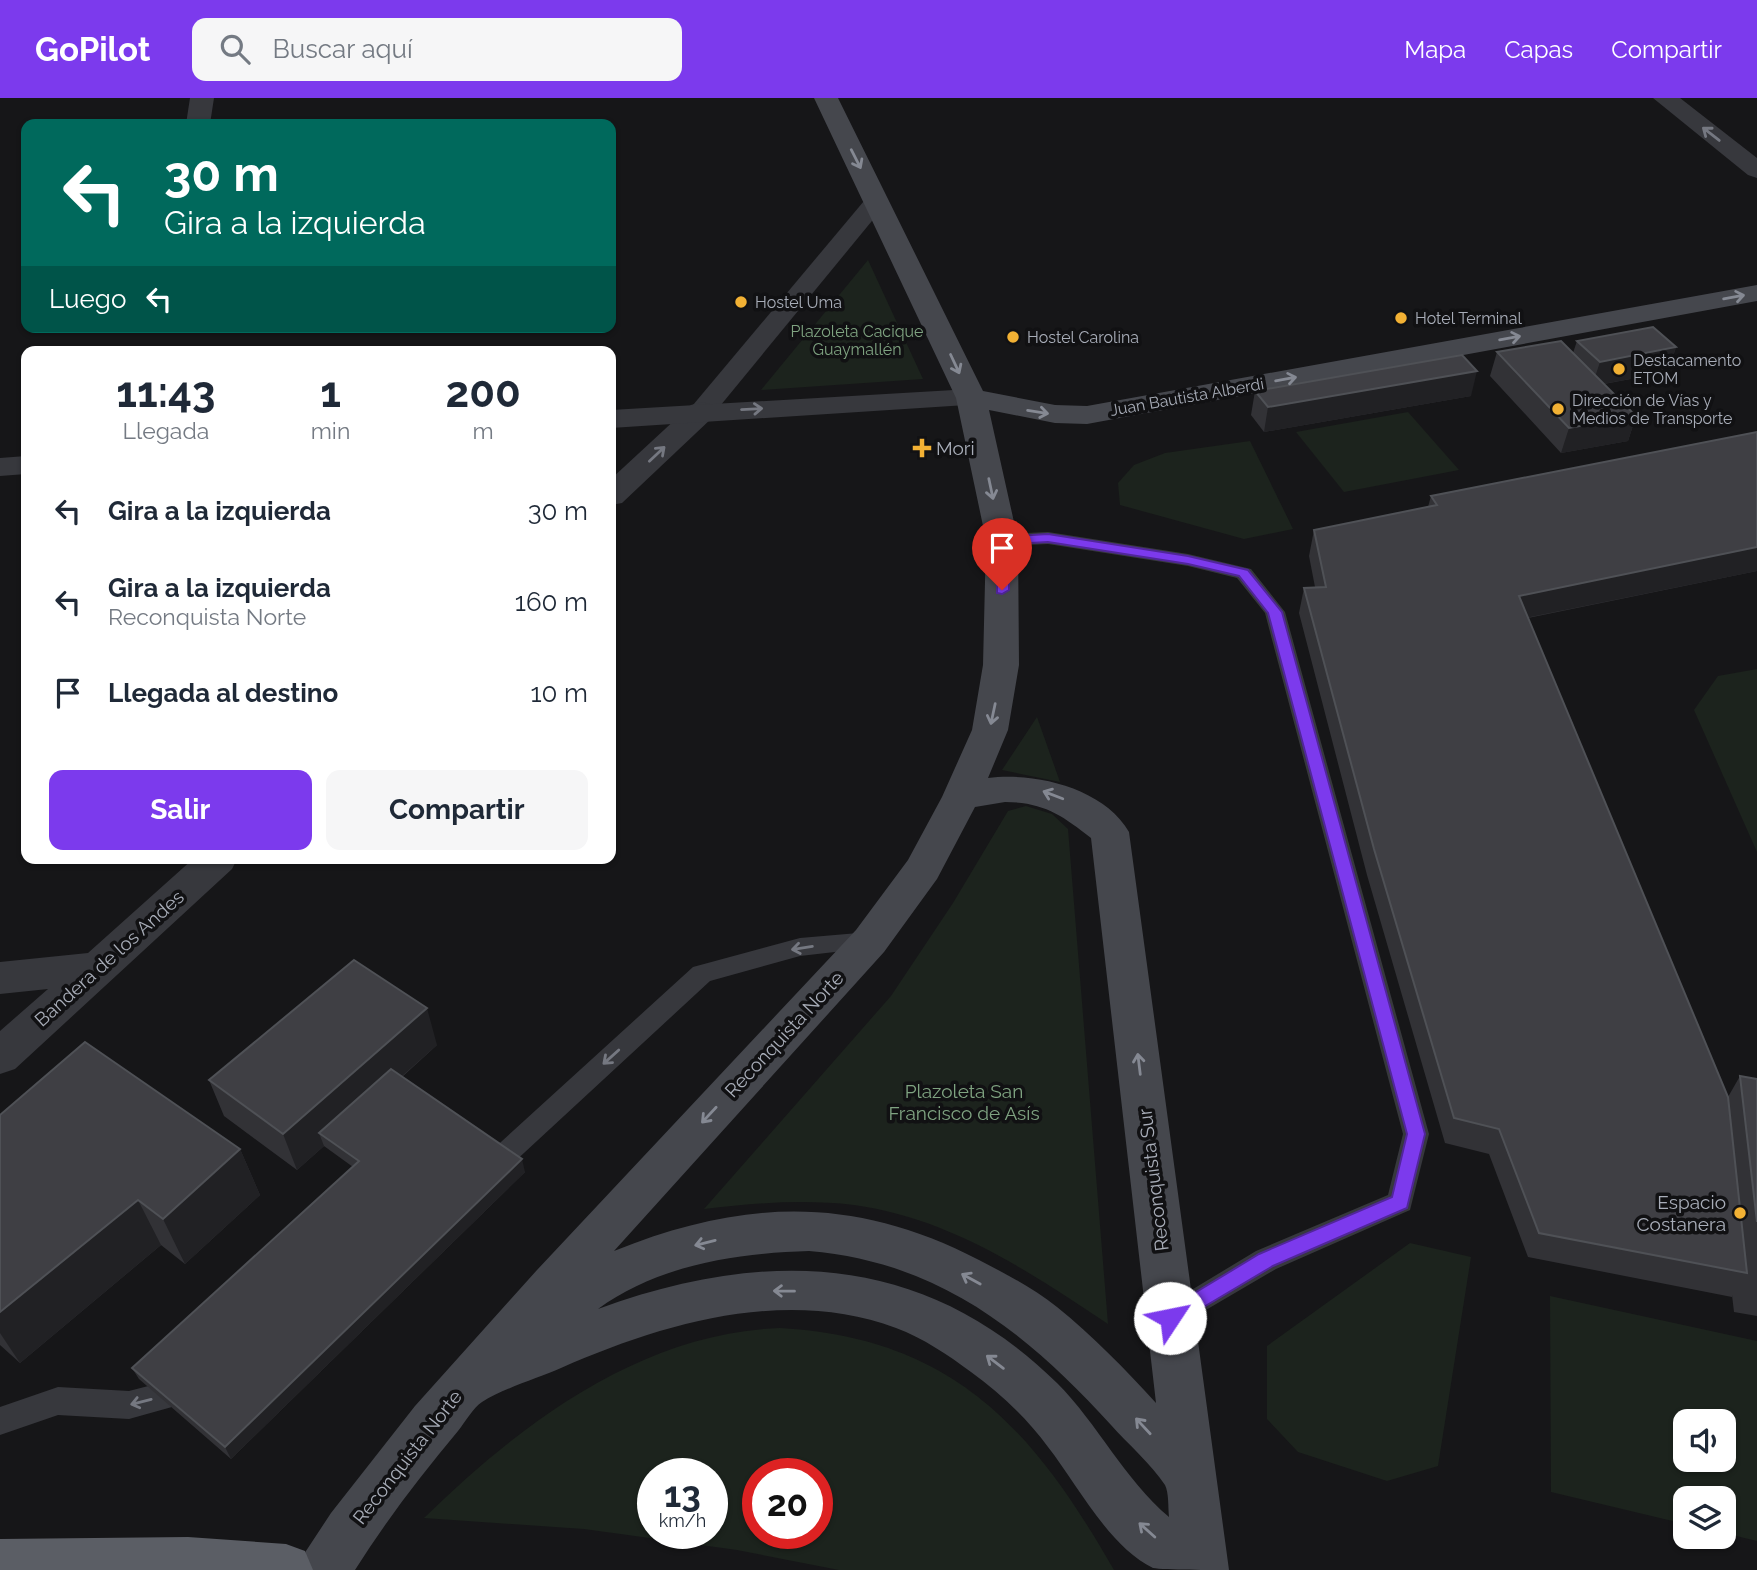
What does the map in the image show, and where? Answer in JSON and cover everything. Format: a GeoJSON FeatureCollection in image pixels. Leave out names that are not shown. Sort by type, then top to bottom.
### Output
{"type":"FeatureCollection","features":[{"type":"Feature","properties":{"kind":"highway"},"geometry":{"type":"LineString","coordinates":[[0,1565],[188,1563],[286,1570]]}},
{"type":"Feature","properties":{"kind":"main road"},"geometry":{"type":"LineString","coordinates":[[826,98],[971,398]]}},
{"type":"Feature","properties":{"kind":"main road","name":"Juan Bautista Alberdi"},"geometry":{"type":"LineString","coordinates":[[971,398],[1055,414],[1087,415],[1757,293]]}},
{"type":"Feature","properties":{"kind":"main road","name":"Reconquista Norte"},"geometry":{"type":"LineString","coordinates":[[325,1570],[349,1530],[462,1388],[870,941],[923,869],[961,797],[990,730],[1001,665],[1002,540],[971,398]]}},
{"type":"Feature","properties":{"kind":"main road","name":"Reconquista Sur"},"geometry":{"type":"LineString","coordinates":[[961,797],[1006,787],[1042,791],[1069,802],[1110,832],[1204,1570]]}},
{"type":"Feature","properties":{"kind":"main road"},"geometry":{"type":"LineString","coordinates":[[462,1388],[534,1329],[603,1279],[677,1250],[726,1238],[775,1231],[822,1230],[867,1236],[909,1249],[1012,1302],[1067,1346],[1190,1476]]}},
{"type":"Feature","properties":{"kind":"main road"},"geometry":{"type":"LineString","coordinates":[[462,1388],[623,1322],[676,1304],[726,1294],[778,1290],[823,1292],[897,1307],[949,1332],[995,1361],[1039,1399],[1079,1445],[1138,1522],[1165,1547],[1204,1570]]}},
{"type":"Feature","properties":{"kind":"street"},"geometry":{"type":"LineString","coordinates":[[199,119],[202,98]]}},
{"type":"Feature","properties":{"kind":"street"},"geometry":{"type":"LineString","coordinates":[[1665,98],[1757,170]]}},
{"type":"Feature","properties":{"kind":"street"},"geometry":{"type":"LineString","coordinates":[[616,491],[702,411],[877,201]]}},
{"type":"Feature","properties":{"kind":"street","name":"Juan Bautista Alberdi"},"geometry":{"type":"LineString","coordinates":[[616,419],[702,411],[971,398]]}},
{"type":"Feature","properties":{"kind":"street"},"geometry":{"type":"LineString","coordinates":[[0,467],[21,465]]}},
{"type":"Feature","properties":{"kind":"street","name":"Bandera de los Andes"},"geometry":{"type":"LineString","coordinates":[[0,1057],[213,864]]}},
{"type":"Feature","properties":{"kind":"street"},"geometry":{"type":"LineString","coordinates":[[0,978],[101,967]]}},
{"type":"Feature","properties":{"kind":"lane"},"geometry":{"type":"LineString","coordinates":[[1002,540],[1048,538],[1188,560],[1244,573],[1275,612],[1416,1134],[1400,1202],[1266,1260],[1170,1318]]}},
{"type":"Feature","properties":{"kind":"lane"},"geometry":{"type":"LineString","coordinates":[[465,1191],[702,974],[800,947],[870,941]]}},
{"type":"Feature","properties":{"kind":"lane"},"geometry":{"type":"LineString","coordinates":[[0,1421],[58,1401],[129,1405],[209,1384]]}},
{"type":"Feature","properties":{"kind":"green space","name":"Plazoleta Cacique Guaymallén"},"geometry":{"type":"Polygon","coordinates":[[[868,260],[923,379],[761,390],[868,260]]]}},
{"type":"Feature","properties":{"kind":"green space"},"geometry":{"type":"Polygon","coordinates":[[[1408,412],[1459,470],[1344,492],[1296,432],[1408,412]]]}},
{"type":"Feature","properties":{"kind":"green space"},"geometry":{"type":"Polygon","coordinates":[[[1250,441],[1293,529],[1244,539],[1120,505],[1118,483],[1134,465],[1165,453],[1250,441]]]}},
{"type":"Feature","properties":{"kind":"green space"},"geometry":{"type":"Polygon","coordinates":[[[1757,669],[1757,852],[1694,710],[1718,676],[1757,669]]]}},
{"type":"Feature","properties":{"kind":"green space"},"geometry":{"type":"Polygon","coordinates":[[[1037,717],[1060,782],[1002,770],[1037,717]]]}},
{"type":"Feature","properties":{"kind":"green space","name":"Plazoleta San Francisco de Asís"},"geometry":{"type":"Polygon","coordinates":[[[1026,806],[1052,814],[1068,829],[1108,1324],[1049,1285],[988,1250],[923,1222],[889,1212],[854,1205],[816,1202],[704,1209],[891,996],[953,903],[1008,811],[1026,806]]]}},
{"type":"Feature","properties":{"kind":"green space"},"geometry":{"type":"Polygon","coordinates":[[[1410,1243],[1471,1257],[1438,1466],[1387,1481],[1298,1452],[1267,1419],[1267,1346],[1410,1243]]]}},
{"type":"Feature","properties":{"kind":"green space"},"geometry":{"type":"Polygon","coordinates":[[[1550,1296],[1757,1341],[1757,1541],[1736,1536],[1736,1486],[1673,1486],[1673,1521],[1551,1492],[1550,1296]]]}},
{"type":"Feature","properties":{"kind":"green space"},"geometry":{"type":"Polygon","coordinates":[[[780,1328],[841,1335],[894,1350],[941,1372],[982,1400],[1019,1434],[1052,1474],[1114,1570],[839,1570],[728,1549],[728,1458],[637,1458],[637,1536],[584,1529],[424,1518],[500,1449],[542,1418],[631,1366],[679,1347],[728,1334],[780,1328]]]}},
{"type":"Feature","properties":{"kind":"building"},"geometry":{"type":"Polygon","coordinates":[[[1653,327],[1676,347],[1600,362],[1577,341],[1653,327]]]}},
{"type":"Feature","properties":{"kind":"building"},"geometry":{"type":"Polygon","coordinates":[[[1561,341],[1636,416],[1569,428],[1497,352],[1561,341]]]}},
{"type":"Feature","properties":{"kind":"building"},"geometry":{"type":"Polygon","coordinates":[[[1462,355],[1477,371],[1268,407],[1255,391],[1462,355]]]}},
{"type":"Feature","properties":{"kind":"building"},"geometry":{"type":"Polygon","coordinates":[[[1757,432],[1757,547],[1519,596],[1728,1097],[1747,1273],[1539,1233],[1499,1129],[1454,1118],[1374,849],[1304,588],[1326,587],[1314,530],[1437,505],[1431,496],[1757,432]]]}},
{"type":"Feature","properties":{"kind":"building"},"geometry":{"type":"Polygon","coordinates":[[[354,960],[427,1008],[283,1134],[209,1080],[354,960]]]}},
{"type":"Feature","properties":{"kind":"building"},"geometry":{"type":"Polygon","coordinates":[[[85,1042],[240,1149],[163,1219],[138,1200],[0,1312],[0,1115],[85,1042]]]}},
{"type":"Feature","properties":{"kind":"building"},"geometry":{"type":"Polygon","coordinates":[[[391,1069],[522,1159],[225,1447],[132,1368],[359,1161],[319,1133],[391,1069]]]}},
{"type":"Feature","properties":{"kind":"building"},"geometry":{"type":"Polygon","coordinates":[[[1740,1076],[1757,1079],[1757,1222],[1740,1076]]]}},
{"type":"Feature","properties":{"kind":"place","name":"Hostel Uma"},"geometry":{"type":"Point","coordinates":[741,302]}},
{"type":"Feature","properties":{"kind":"place","name":"Hotel Terminal"},"geometry":{"type":"Point","coordinates":[1401,318]}},
{"type":"Feature","properties":{"kind":"place","name":"Hostel Carolina"},"geometry":{"type":"Point","coordinates":[1013,337]}},
{"type":"Feature","properties":{"kind":"place","name":"Destacamento ETOM"},"geometry":{"type":"Point","coordinates":[1619,369]}},
{"type":"Feature","properties":{"kind":"place","name":"Dirección de Vías y Medios de Transporte"},"geometry":{"type":"Point","coordinates":[1558,409]}},
{"type":"Feature","properties":{"kind":"place","name":"Mori"},"geometry":{"type":"Point","coordinates":[922,448]}},
{"type":"Feature","properties":{"kind":"place","name":"Espacio Costanera"},"geometry":{"type":"Point","coordinates":[1740,1213]}},
{"type":"Feature","properties":{"kind":"route"},"geometry":{"type":"LineString","coordinates":[[1002,590],[1002,540],[1048,538],[1188,560],[1244,573],[1275,612],[1416,1134],[1400,1202],[1266,1260],[1170,1318]]}}]}
